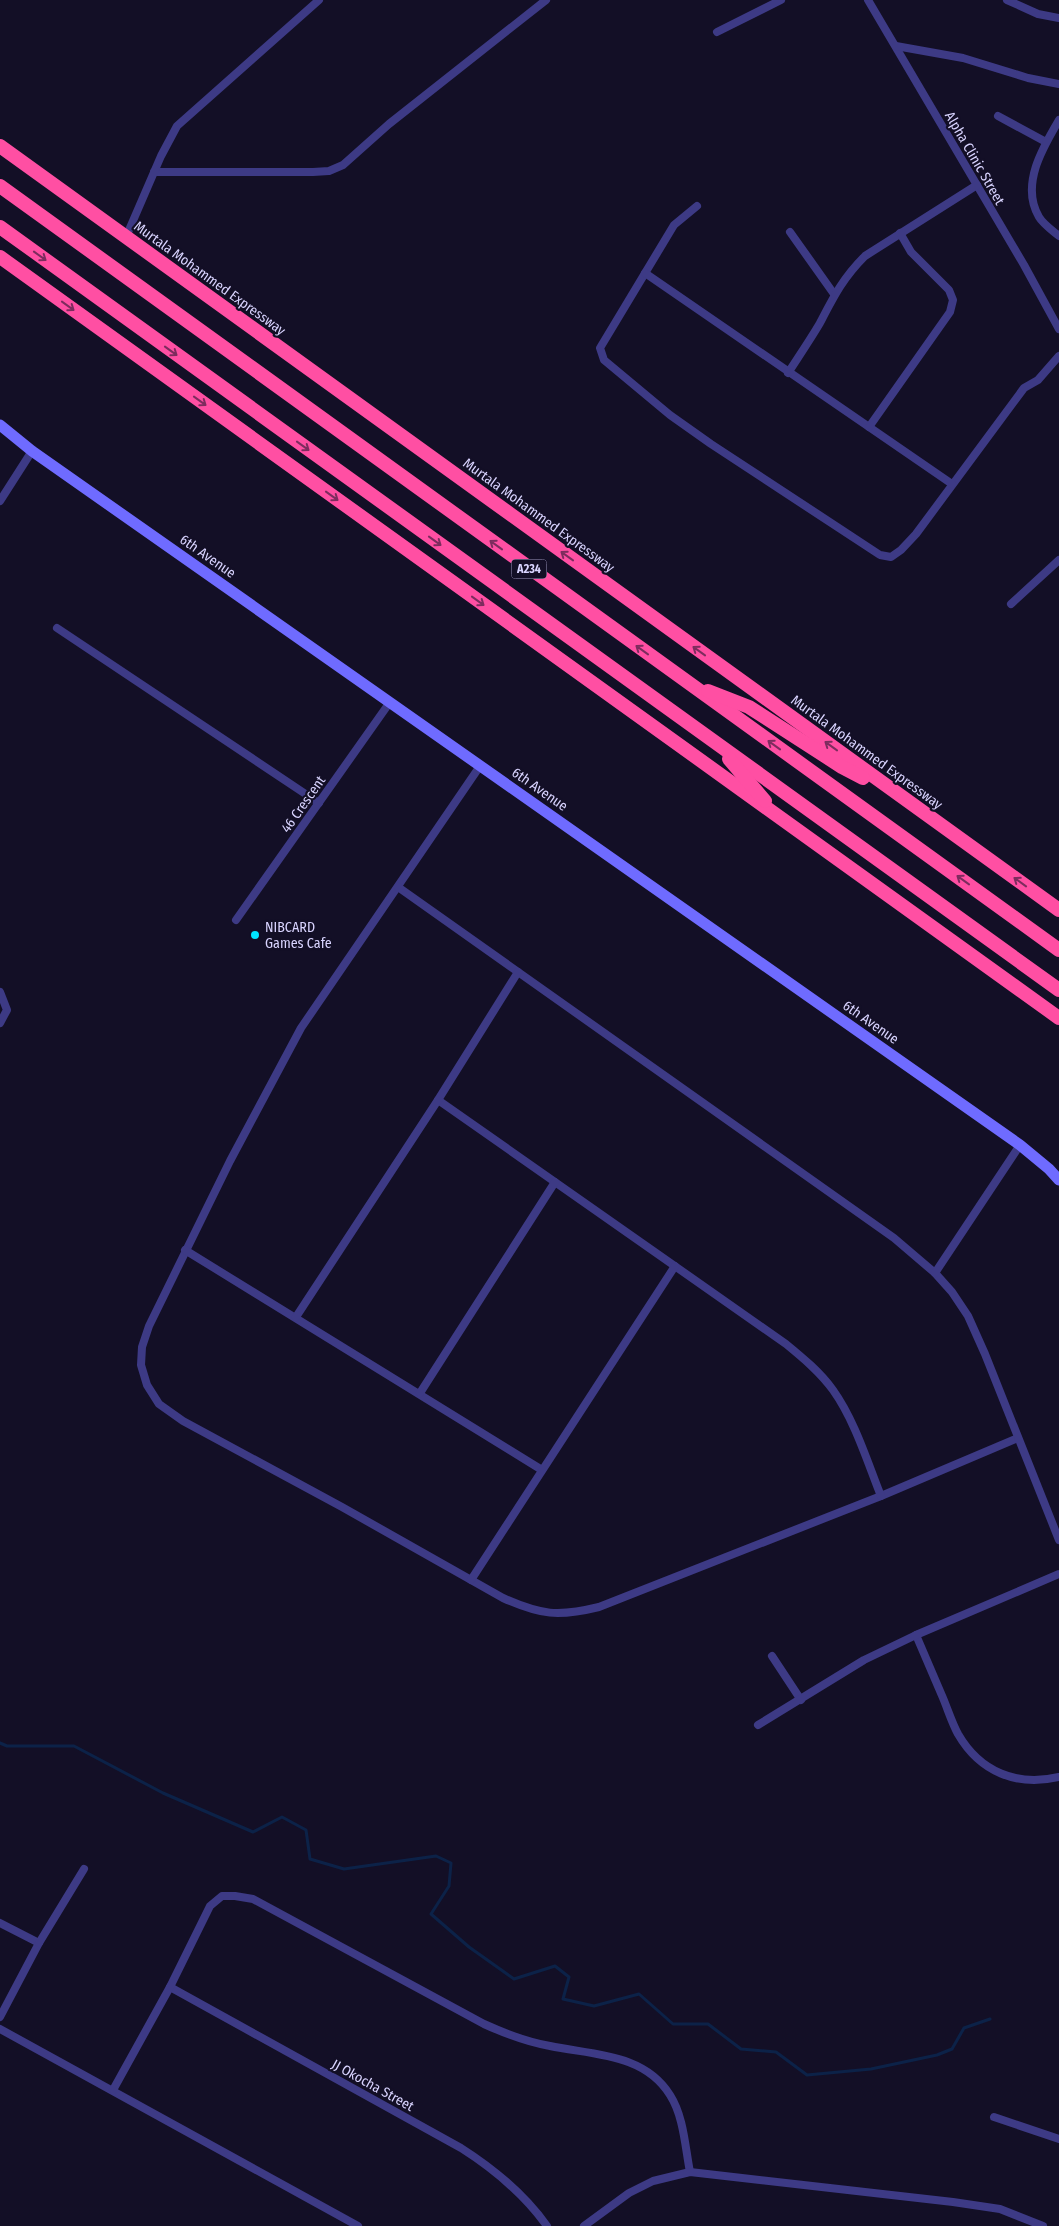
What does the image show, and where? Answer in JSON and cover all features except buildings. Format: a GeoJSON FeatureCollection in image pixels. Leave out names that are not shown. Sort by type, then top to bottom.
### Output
{"type":"FeatureCollection","features":[{"type":"Feature","properties":{"kind":"highway","name":"Murtala Mohammed Expressway"},"geometry":{"type":"LineString","coordinates":[[0,146],[1059,910]]}},
{"type":"Feature","properties":{"kind":"highway","name":"A234"},"geometry":{"type":"LineString","coordinates":[[0,186],[1059,950]]}},
{"type":"Feature","properties":{"kind":"highway","name":"A234"},"geometry":{"type":"LineString","coordinates":[[0,227],[1059,990]]}},
{"type":"Feature","properties":{"kind":"highway"},"geometry":{"type":"LineString","coordinates":[[0,257],[1059,1018]]}},
{"type":"Feature","properties":{"kind":"highway"},"geometry":{"type":"LineString","coordinates":[[688,683],[749,707],[842,767],[906,800]]}},
{"type":"Feature","properties":{"kind":"highway"},"geometry":{"type":"LineString","coordinates":[[714,741],[780,818]]}},
{"type":"Feature","properties":{"kind":"street"},"geometry":{"type":"LineString","coordinates":[[126,237],[154,172],[177,126],[319,0]]}},
{"type":"Feature","properties":{"kind":"street"},"geometry":{"type":"LineString","coordinates":[[154,172],[313,172],[329,171],[343,165],[389,124],[546,0]]}},
{"type":"Feature","properties":{"kind":"street"},"geometry":{"type":"LineString","coordinates":[[717,32],[781,0]]}},
{"type":"Feature","properties":{"kind":"street","name":"Alpha Clinic Street"},"geometry":{"type":"LineString","coordinates":[[868,0],[1059,329]]}},
{"type":"Feature","properties":{"kind":"street"},"geometry":{"type":"LineString","coordinates":[[1007,0],[1038,14],[1059,18]]}},
{"type":"Feature","properties":{"kind":"street"},"geometry":{"type":"LineString","coordinates":[[896,46],[963,58],[1028,78],[1059,84]]}},
{"type":"Feature","properties":{"kind":"street"},"geometry":{"type":"LineString","coordinates":[[998,116],[1046,142]]}},
{"type":"Feature","properties":{"kind":"street"},"geometry":{"type":"LineString","coordinates":[[1059,120],[1038,158],[1033,178],[1033,202],[1040,218],[1059,236]]}},
{"type":"Feature","properties":{"kind":"street"},"geometry":{"type":"LineString","coordinates":[[788,373],[819,324],[834,294],[850,271],[865,256],[977,185]]}},
{"type":"Feature","properties":{"kind":"street"},"geometry":{"type":"LineString","coordinates":[[697,206],[674,224],[612,324],[600,348],[604,360],[670,415],[711,444],[880,555],[891,557],[901,550],[916,534],[1024,388],[1038,380],[1059,356]]}},
{"type":"Feature","properties":{"kind":"street"},"geometry":{"type":"LineString","coordinates":[[790,232],[834,294]]}},
{"type":"Feature","properties":{"kind":"street"},"geometry":{"type":"LineString","coordinates":[[868,427],[950,312],[953,300],[949,290],[911,252],[900,233]]}},
{"type":"Feature","properties":{"kind":"street"},"geometry":{"type":"LineString","coordinates":[[645,273],[952,484]]}},
{"type":"Feature","properties":{"kind":"street","name":"6th Avenue"},"geometry":{"type":"LineString","coordinates":[[0,426],[32,451],[1020,1145],[1049,1169],[1059,1180]]}},
{"type":"Feature","properties":{"kind":"street"},"geometry":{"type":"LineString","coordinates":[[0,501],[32,451]]}},
{"type":"Feature","properties":{"kind":"street"},"geometry":{"type":"LineString","coordinates":[[1011,604],[1059,560]]}},
{"type":"Feature","properties":{"kind":"street"},"geometry":{"type":"LineString","coordinates":[[57,628],[319,803]]}},
{"type":"Feature","properties":{"kind":"street","name":"46 Crescent"},"geometry":{"type":"LineString","coordinates":[[236,920],[390,702]]}},
{"type":"Feature","properties":{"kind":"street"},"geometry":{"type":"LineString","coordinates":[[480,766],[301,1028],[230,1161],[149,1326],[142,1347],[140,1365],[147,1385],[159,1404],[190,1425],[342,1507],[471,1580],[530,1610],[552,1614],[576,1613],[599,1607],[881,1496],[1018,1438]]}},
{"type":"Feature","properties":{"kind":"street"},"geometry":{"type":"LineString","coordinates":[[398,887],[894,1238],[936,1273],[968,1316],[1059,1540]]}},
{"type":"Feature","properties":{"kind":"street"},"geometry":{"type":"LineString","coordinates":[[296,1317],[438,1100],[518,972]]}},
{"type":"Feature","properties":{"kind":"street"},"geometry":{"type":"LineString","coordinates":[[0,992],[7,1010],[0,1023]]}},
{"type":"Feature","properties":{"kind":"street"},"geometry":{"type":"LineString","coordinates":[[438,1100],[786,1344],[812,1366],[846,1411],[881,1496]]}},
{"type":"Feature","properties":{"kind":"street"},"geometry":{"type":"LineString","coordinates":[[936,1273],[1020,1145]]}},
{"type":"Feature","properties":{"kind":"street"},"geometry":{"type":"LineString","coordinates":[[420,1393],[555,1182]]}},
{"type":"Feature","properties":{"kind":"street"},"geometry":{"type":"LineString","coordinates":[[186,1250],[542,1470]]}},
{"type":"Feature","properties":{"kind":"street"},"geometry":{"type":"LineString","coordinates":[[471,1580],[675,1266]]}},
{"type":"Feature","properties":{"kind":"street"},"geometry":{"type":"LineString","coordinates":[[758,1725],[864,1660],[916,1635],[1059,1574]]}},
{"type":"Feature","properties":{"kind":"street"},"geometry":{"type":"LineString","coordinates":[[916,1635],[958,1733],[970,1752],[990,1769],[1011,1777],[1036,1781],[1059,1777]]}},
{"type":"Feature","properties":{"kind":"street"},"geometry":{"type":"LineString","coordinates":[[772,1656],[801,1700]]}},
{"type":"Feature","properties":{"kind":"street"},"geometry":{"type":"LineString","coordinates":[[0,2016],[39,1943],[84,1869]]}},
{"type":"Feature","properties":{"kind":"street"},"geometry":{"type":"LineString","coordinates":[[113,2090],[170,1987],[210,1906],[222,1896],[235,1896],[253,1899],[484,2024],[514,2038],[616,2058],[631,2062],[653,2075],[670,2095],[680,2117],[690,2172]]}},
{"type":"Feature","properties":{"kind":"street"},"geometry":{"type":"LineString","coordinates":[[0,1924],[39,1943]]}},
{"type":"Feature","properties":{"kind":"street","name":"JJ Okocha Street"},"geometry":{"type":"LineString","coordinates":[[170,1987],[461,2148],[487,2165],[512,2187],[547,2226]]}},
{"type":"Feature","properties":{"kind":"street"},"geometry":{"type":"LineString","coordinates":[[0,2029],[358,2226]]}},
{"type":"Feature","properties":{"kind":"street"},"geometry":{"type":"LineString","coordinates":[[994,2117],[1059,2139]]}},
{"type":"Feature","properties":{"kind":"street"},"geometry":{"type":"LineString","coordinates":[[584,2226],[629,2193],[653,2181],[690,2172],[953,2202],[1000,2210],[1043,2226]]}},
{"type":"Feature","properties":{"kind":"waterway"},"geometry":{"type":"LineString","coordinates":[[0,1743],[7,1746],[74,1746],[163,1793],[253,1832],[282,1817],[306,1830],[310,1859],[344,1869],[436,1856],[451,1863],[449,1886],[431,1914],[469,1947],[514,1979],[555,1966],[569,1977],[563,1999],[594,2006],[639,1994],[673,2024],[708,2024],[741,2049],[776,2052],[807,2075],[871,2069],[937,2055],[952,2049],[964,2028],[990,2019]]}},
{"type":"Feature","properties":{"kind":"place","name":"NIBCARD Games Cafe"},"geometry":{"type":"Point","coordinates":[255,935]}}]}
